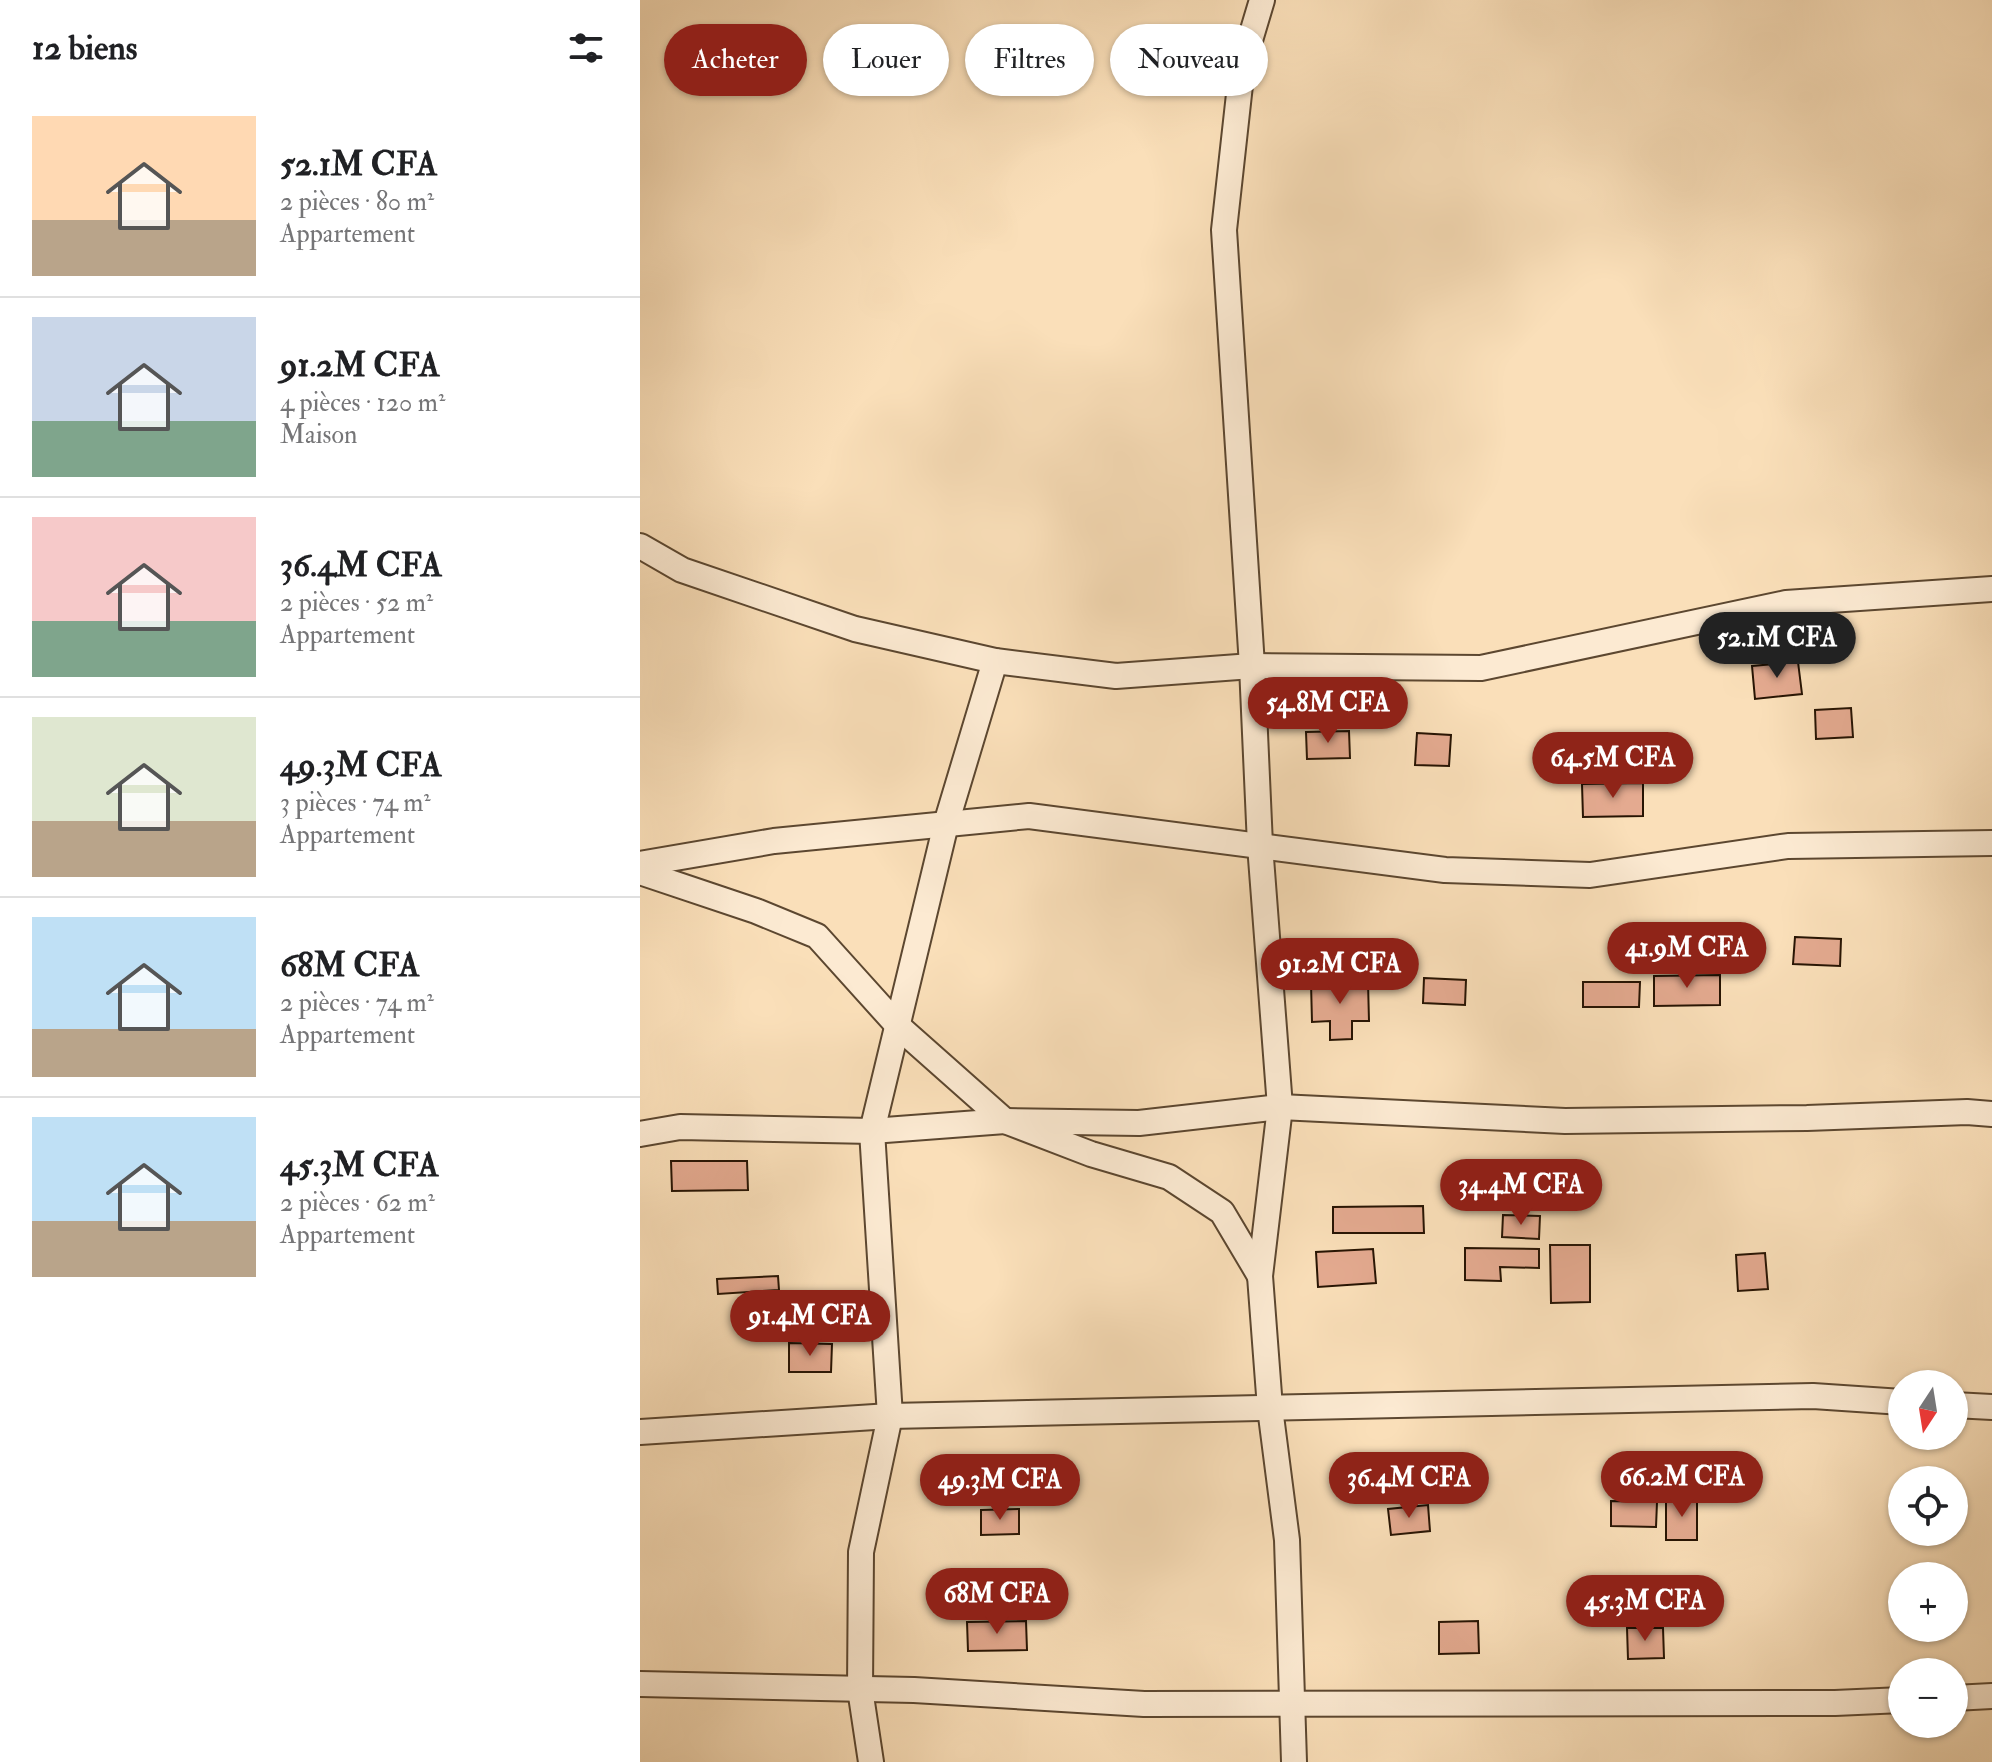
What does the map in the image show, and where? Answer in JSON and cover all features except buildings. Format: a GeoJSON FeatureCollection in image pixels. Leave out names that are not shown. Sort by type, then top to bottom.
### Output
{"type":"FeatureCollection","features":[{"type":"Feature","properties":{"kind":"street"},"geometry":{"type":"LineString","coordinates":[[1262,0],[1242,67],[1224,230],[1252,666],[1260,845],[1280,1107],[1260,1276],[1270,1408],[1287,1540],[1294,1762]]}},
{"type":"Feature","properties":{"kind":"street"},"geometry":{"type":"LineString","coordinates":[[640,546],[682,570],[855,629],[995,661],[1116,676],[1252,666],[1481,668],[1786,603],[1992,589]]}},
{"type":"Feature","properties":{"kind":"street"},"geometry":{"type":"LineString","coordinates":[[871,1762],[860,1689],[861,1552],[890,1416],[872,1131],[946,824],[995,661]]}},
{"type":"Feature","properties":{"kind":"street"},"geometry":{"type":"LineString","coordinates":[[640,864],[774,841],[1029,816],[1445,870],[1590,875],[1788,846],[1992,843]]}},
{"type":"Feature","properties":{"kind":"street"},"geometry":{"type":"LineString","coordinates":[[640,872],[756,911],[817,936],[899,1027],[1005,1121],[1091,1154],[1169,1177],[1222,1212],[1260,1276]]}},
{"type":"Feature","properties":{"kind":"street"},"geometry":{"type":"LineString","coordinates":[[640,1134],[680,1127],[872,1131],[1005,1121],[1139,1123],[1280,1107],[1565,1121],[1807,1118],[1967,1112],[1992,1114]]}},
{"type":"Feature","properties":{"kind":"street"},"geometry":{"type":"LineString","coordinates":[[640,1432],[890,1416],[1813,1396],[1888,1401]]}},
{"type":"Feature","properties":{"kind":"street"},"geometry":{"type":"LineString","coordinates":[[1968,1406],[1992,1407]]}},
{"type":"Feature","properties":{"kind":"street"},"geometry":{"type":"LineString","coordinates":[[640,1684],[860,1689],[1144,1704],[1888,1701]]}},
{"type":"Feature","properties":{"kind":"street"},"geometry":{"type":"LineString","coordinates":[[1968,1697],[1992,1696]]}}]}
